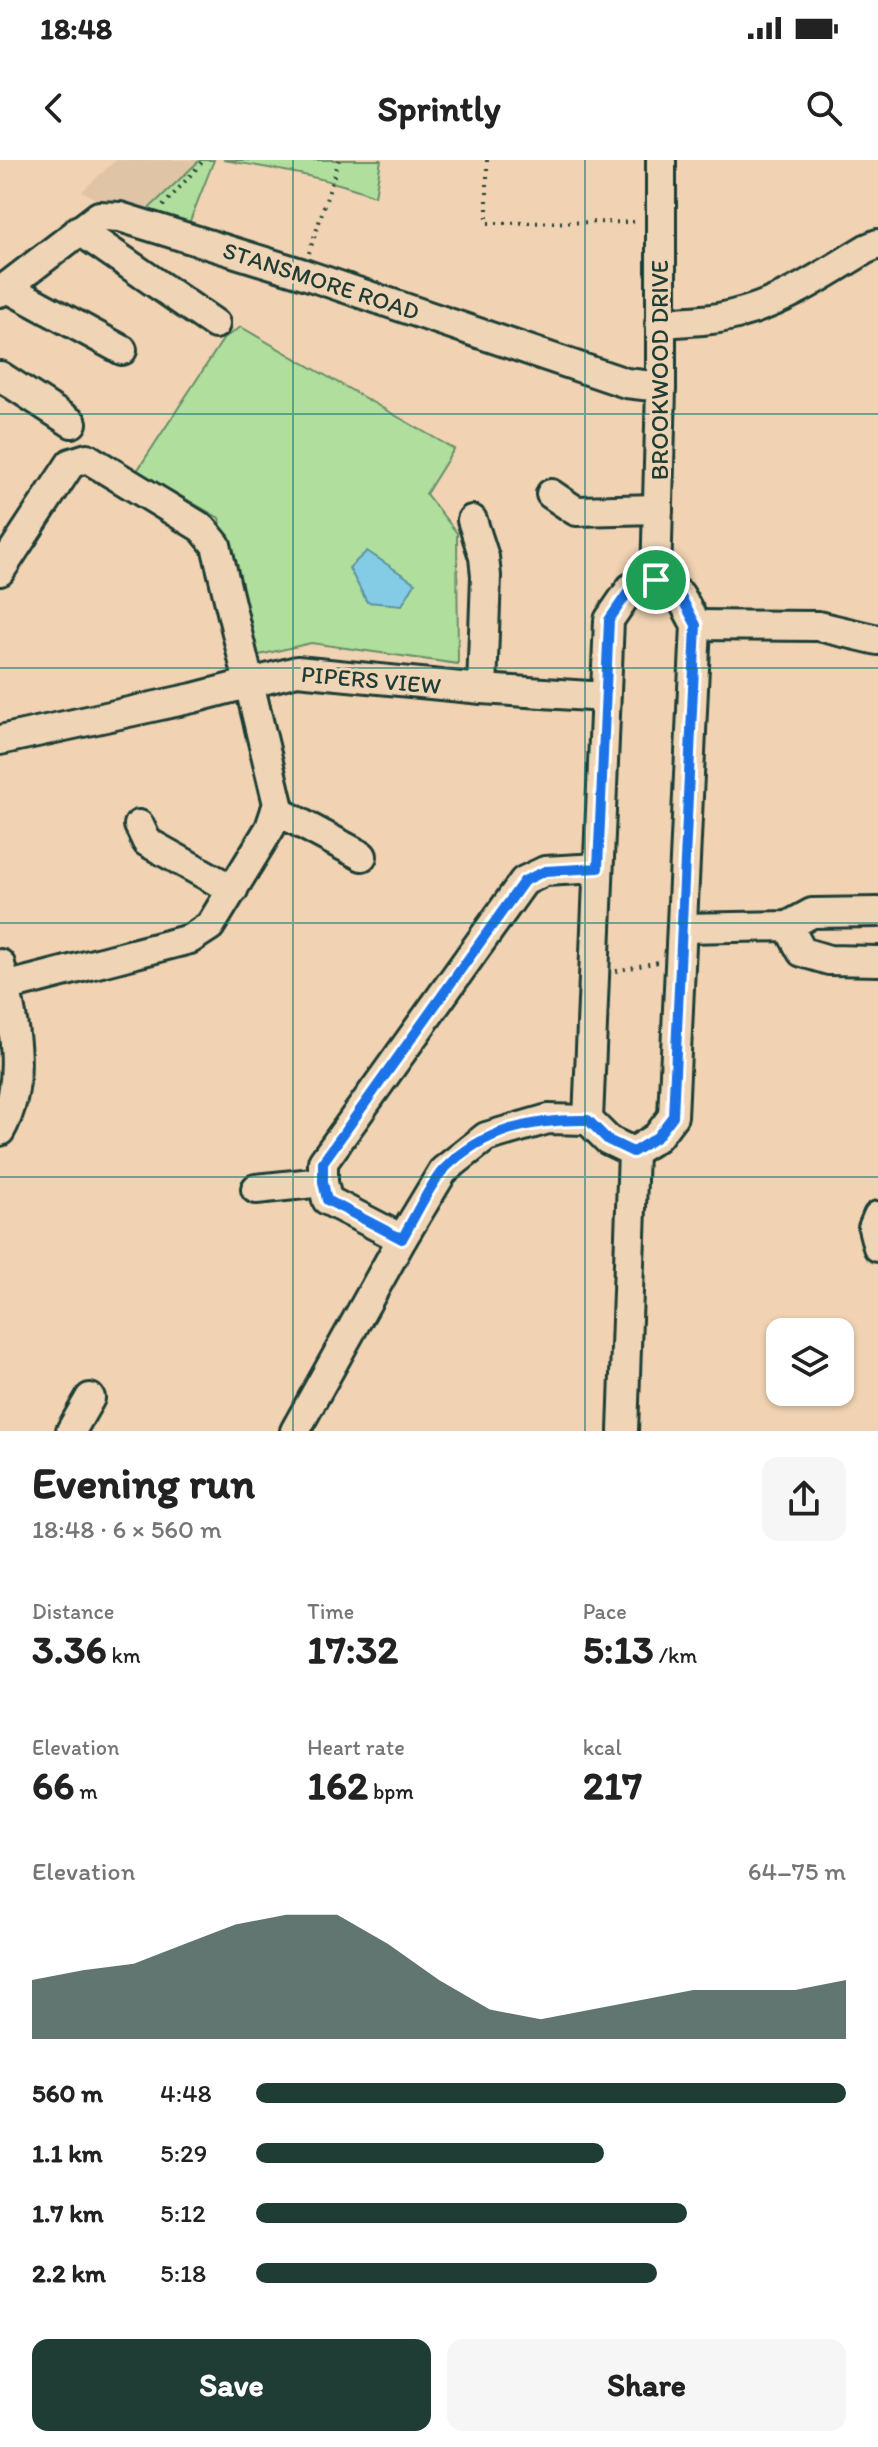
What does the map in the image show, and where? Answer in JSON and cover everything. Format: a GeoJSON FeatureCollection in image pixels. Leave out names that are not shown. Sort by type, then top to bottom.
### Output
{"type":"FeatureCollection","features":[{"type":"Feature","properties":{"kind":"street","name":"BROOKWOOD DRIVE"},"geometry":{"type":"LineString","coordinates":[[656,580],[661,387],[661,160]]}},
{"type":"Feature","properties":{"kind":"street","name":"STANSMORE ROAD"},"geometry":{"type":"LineString","coordinates":[[3,289],[99,216],[120,217],[301,273],[626,383],[661,387]]}},
{"type":"Feature","properties":{"kind":"street"},"geometry":{"type":"LineString","coordinates":[[79,230],[215,324]]}},
{"type":"Feature","properties":{"kind":"street"},"geometry":{"type":"LineString","coordinates":[[660,323],[712,320],[741,313],[789,295],[878,244]]}},
{"type":"Feature","properties":{"kind":"street"},"geometry":{"type":"LineString","coordinates":[[3,289],[122,350]]}},
{"type":"Feature","properties":{"kind":"street"},"geometry":{"type":"LineString","coordinates":[[0,376],[72,423]]}},
{"type":"Feature","properties":{"kind":"street"},"geometry":{"type":"LineString","coordinates":[[0,571],[71,463],[87,458],[202,528],[216,545],[278,804],[270,828],[210,926],[190,939],[3,976],[15,1058],[13,1101],[0,1131]]}},
{"type":"Feature","properties":{"kind":"street"},"geometry":{"type":"LineString","coordinates":[[551,494],[576,511],[658,509]]}},
{"type":"Feature","properties":{"kind":"street"},"geometry":{"type":"LineString","coordinates":[[472,520],[484,557],[486,576],[482,689]]}},
{"type":"Feature","properties":{"kind":"street"},"geometry":{"type":"LineString","coordinates":[[588,1120],[609,620],[631,588],[656,580],[680,595],[696,625],[673,1116],[657,1137],[633,1152]]}},
{"type":"Feature","properties":{"kind":"street"},"geometry":{"type":"LineString","coordinates":[[696,625],[818,626],[878,640]]}},
{"type":"Feature","properties":{"kind":"street","name":"PIPERS VIEW"},"geometry":{"type":"LineString","coordinates":[[0,740],[297,671],[605,697]]}},
{"type":"Feature","properties":{"kind":"street"},"geometry":{"type":"LineString","coordinates":[[276,810],[362,856]]}},
{"type":"Feature","properties":{"kind":"street"},"geometry":{"type":"LineString","coordinates":[[139,825],[147,842],[233,890]]}},
{"type":"Feature","properties":{"kind":"street"},"geometry":{"type":"LineString","coordinates":[[402,1239],[327,1200],[323,1162],[524,881],[545,871],[598,868]]}},
{"type":"Feature","properties":{"kind":"street"},"geometry":{"type":"LineString","coordinates":[[683,928],[788,926],[812,913],[878,912]]}},
{"type":"Feature","properties":{"kind":"street"},"geometry":{"type":"LineString","coordinates":[[788,926],[802,952],[829,960],[878,961]]}},
{"type":"Feature","properties":{"kind":"street"},"geometry":{"type":"LineString","coordinates":[[295,1431],[443,1171],[486,1137],[548,1119],[588,1120],[608,1140],[633,1152]]}},
{"type":"Feature","properties":{"kind":"street"},"geometry":{"type":"LineString","coordinates":[[623,1431],[633,1152]]}},
{"type":"Feature","properties":{"kind":"street"},"geometry":{"type":"LineString","coordinates":[[256,1189],[323,1182]]}},
{"type":"Feature","properties":{"kind":"street"},"geometry":{"type":"LineString","coordinates":[[878,1216],[873,1228],[878,1247]]}},
{"type":"Feature","properties":{"kind":"street"},"geometry":{"type":"LineString","coordinates":[[71,1431],[90,1398]]}},
{"type":"Feature","properties":{"kind":"path"},"geometry":{"type":"LineString","coordinates":[[152,227],[158,213],[204,160]]}},
{"type":"Feature","properties":{"kind":"path"},"geometry":{"type":"LineString","coordinates":[[301,273],[339,160]]}},
{"type":"Feature","properties":{"kind":"path"},"geometry":{"type":"LineString","coordinates":[[487,160],[487,223],[660,222]]}},
{"type":"Feature","properties":{"kind":"path"},"geometry":{"type":"LineString","coordinates":[[594,975],[681,957]]}},
{"type":"Feature","properties":{"kind":"shaded area"},"geometry":{"type":"Polygon","coordinates":[[[116,160],[200,160],[141,216],[121,214],[82,191],[116,160]]]}},
{"type":"Feature","properties":{"kind":"green space"},"geometry":{"type":"Polygon","coordinates":[[[200,160],[214,160],[186,231],[141,216],[200,160]]]}},
{"type":"Feature","properties":{"kind":"green space"},"geometry":{"type":"Polygon","coordinates":[[[223,160],[381,160],[375,196],[281,170],[223,160]]]}},
{"type":"Feature","properties":{"kind":"green space"},"geometry":{"type":"Polygon","coordinates":[[[241,327],[454,449],[426,494],[457,533],[458,664],[311,643],[255,656],[219,518],[137,471],[224,338],[241,327]]]}},
{"type":"Feature","properties":{"kind":"water"},"geometry":{"type":"Polygon","coordinates":[[[367,551],[415,583],[402,605],[367,602],[349,568],[367,551]]]}},
{"type":"Feature","properties":{"kind":"route"},"geometry":{"type":"LineString","coordinates":[[656,580],[680,595],[696,625],[673,1116],[657,1137],[633,1152],[608,1140],[588,1120],[548,1119],[486,1137],[443,1171],[402,1239],[327,1200],[323,1162],[524,881],[545,871],[598,868],[609,620],[631,588],[656,580]]}}]}
